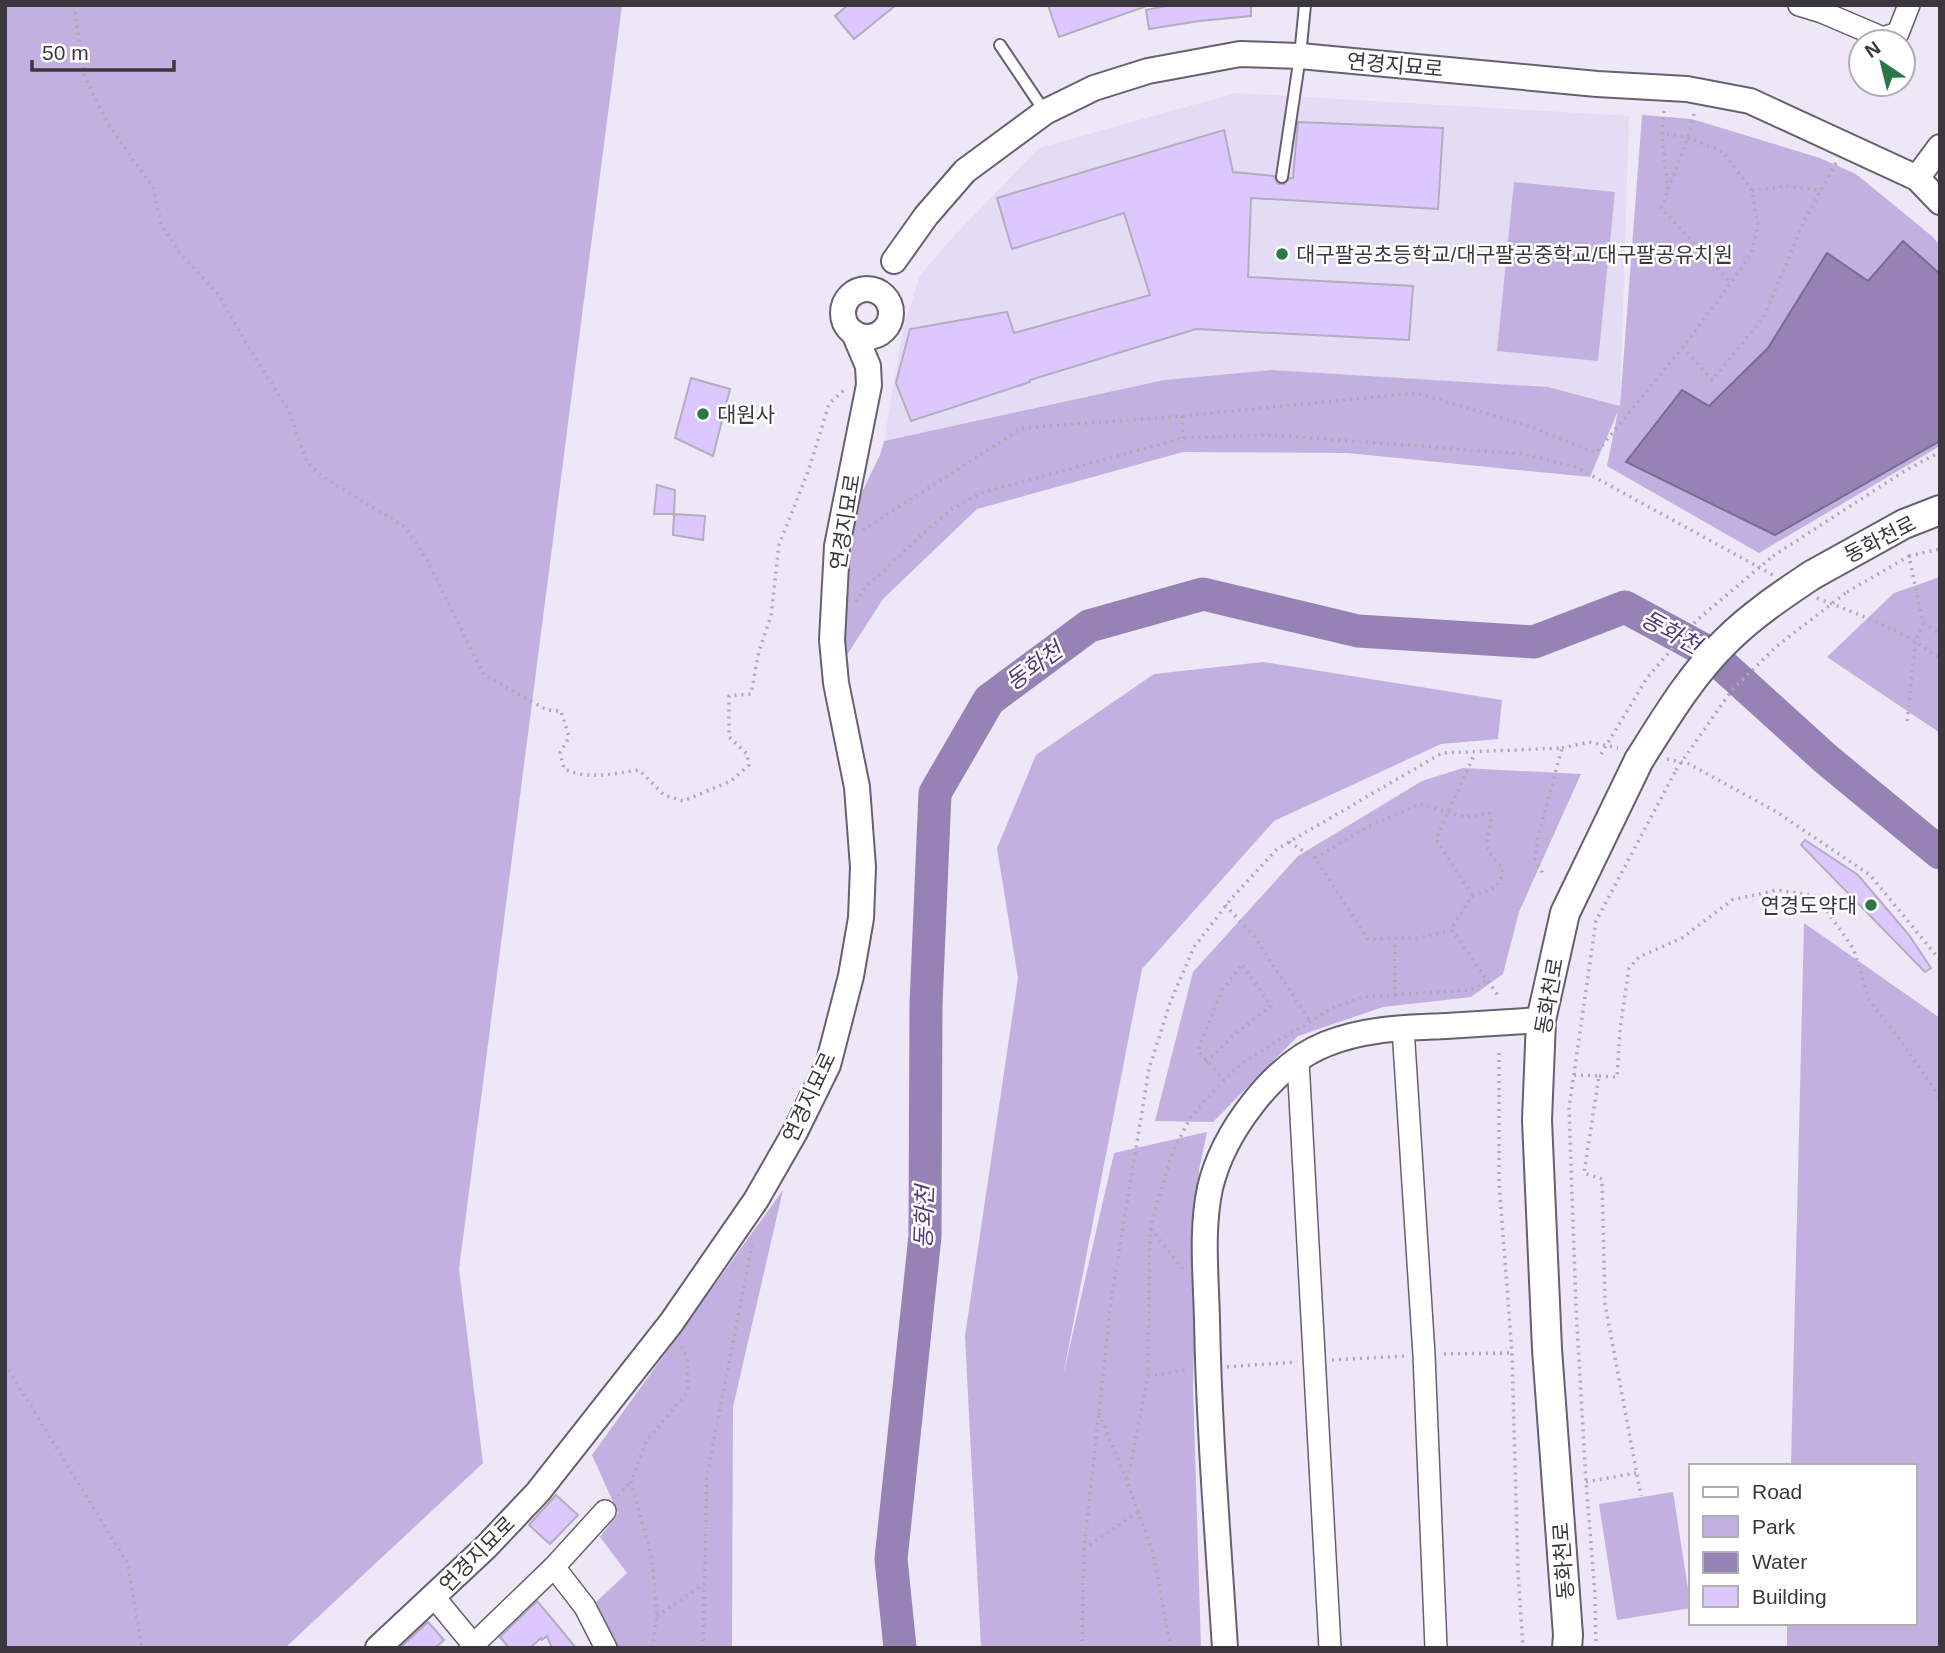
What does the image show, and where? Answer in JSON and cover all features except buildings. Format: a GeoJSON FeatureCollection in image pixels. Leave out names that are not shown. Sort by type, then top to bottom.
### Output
{"type":"FeatureCollection","features":[{"type":"Feature","properties":{"kind":"main road","name":"동화천로"},"geometry":{"type":"LineString","coordinates":[[1567,1648],[1547,1349],[1537,1120],[1541,1020],[1565,913],[1643,756],[1682,692],[1726,641],[1776,599],[1812,586],[1904,524],[1940,510]]}},
{"type":"Feature","properties":{"kind":"street"},"geometry":{"type":"LineString","coordinates":[[1799,5],[1883,38],[1898,33],[1909,5]]}},
{"type":"Feature","properties":{"kind":"street","name":"연경지묘로"},"geometry":{"type":"LineString","coordinates":[[878,295],[894,261],[926,216],[965,171],[1045,111],[1094,88],[1148,71],[1240,54],[1300,56],[1597,84],[1687,89],[1750,101],[1917,178],[1940,202]]}},
{"type":"Feature","properties":{"kind":"street"},"geometry":{"type":"LineString","coordinates":[[1917,178],[1940,146]]}},
{"type":"Feature","properties":{"kind":"street"},"geometry":{"type":"LineString","coordinates":[[853,295],[878,295],[891,309],[888,324],[865,334],[845,321],[845,307],[853,295]]}},
{"type":"Feature","properties":{"kind":"street","name":"연경지묘로"},"geometry":{"type":"LineString","coordinates":[[378,1648],[435,1597],[538,1492],[671,1323],[756,1200],[795,1132],[828,1065],[851,976],[861,918],[863,867],[857,787],[836,683],[832,640],[837,546],[869,385],[860,374],[865,334]]}},
{"type":"Feature","properties":{"kind":"street"},"geometry":{"type":"LineString","coordinates":[[1225,1648],[1208,1368],[1204,1222],[1221,1152],[1240,1119],[1269,1085],[1324,1044],[1382,1029],[1541,1020]]}},
{"type":"Feature","properties":{"kind":"street"},"geometry":{"type":"LineString","coordinates":[[1403,1028],[1424,1355],[1436,1648]]}},
{"type":"Feature","properties":{"kind":"street"},"geometry":{"type":"LineString","coordinates":[[1298,1061],[1330,1648]]}},
{"type":"Feature","properties":{"kind":"street"},"geometry":{"type":"LineString","coordinates":[[435,1597],[473,1647],[554,1567],[605,1511]]}},
{"type":"Feature","properties":{"kind":"street"},"geometry":{"type":"LineString","coordinates":[[554,1567],[585,1607],[606,1648]]}},
{"type":"Feature","properties":{"kind":"lane"},"geometry":{"type":"LineString","coordinates":[[1282,177],[1305,5]]}},
{"type":"Feature","properties":{"kind":"lane"},"geometry":{"type":"LineString","coordinates":[[1000,45],[1045,111]]}},
{"type":"Feature","properties":{"kind":"path"},"geometry":{"type":"LineString","coordinates":[[74,5],[84,75],[107,122],[153,188],[160,223],[178,251],[218,294],[289,411],[307,462],[323,477],[405,527],[427,560],[484,675],[547,710],[561,711],[569,737],[560,753],[564,769],[579,775],[599,776],[639,770],[664,795],[683,801],[731,782],[749,765],[747,754],[729,737],[729,696],[751,694],[771,616],[779,545],[809,469],[829,404],[860,374]]}},
{"type":"Feature","properties":{"kind":"path"},"geometry":{"type":"LineString","coordinates":[[1664,111],[1662,133],[1668,194]]}},
{"type":"Feature","properties":{"kind":"path"},"geometry":{"type":"LineString","coordinates":[[1694,114],[1688,138],[1661,208],[1731,283]]}},
{"type":"Feature","properties":{"kind":"path"},"geometry":{"type":"LineString","coordinates":[[837,546],[1022,428],[1182,416],[1416,393],[1526,425],[1596,453],[1683,347],[1731,283],[1751,254],[1758,226],[1752,191],[1723,152],[1688,138],[1662,133]]}},
{"type":"Feature","properties":{"kind":"path"},"geometry":{"type":"LineString","coordinates":[[1683,347],[1712,380],[1764,317],[1804,221],[1836,161]]}},
{"type":"Feature","properties":{"kind":"path"},"geometry":{"type":"LineString","coordinates":[[1752,191],[1784,186],[1822,190]]}},
{"type":"Feature","properties":{"kind":"path"},"geometry":{"type":"LineString","coordinates":[[1182,416],[1183,438]]}},
{"type":"Feature","properties":{"kind":"path"},"geometry":{"type":"LineString","coordinates":[[852,608],[866,587],[928,529],[952,509],[981,493],[1183,438],[1272,435],[1523,454],[1576,467],[1776,577]]}},
{"type":"Feature","properties":{"kind":"path"},"geometry":{"type":"LineString","coordinates":[[1601,754],[1647,678],[1697,620],[1773,556],[1906,470],[1940,452]]}},
{"type":"Feature","properties":{"kind":"path"},"geometry":{"type":"LineString","coordinates":[[1596,1648],[1569,1108],[1596,921],[1676,770],[1732,690],[1777,646],[1847,592],[1909,556],[1940,549]]}},
{"type":"Feature","properties":{"kind":"path"},"geometry":{"type":"LineString","coordinates":[[1907,721],[1916,640],[1923,623],[1909,556]]}},
{"type":"Feature","properties":{"kind":"path"},"geometry":{"type":"LineString","coordinates":[[1812,586],[1916,640],[1940,659]]}},
{"type":"Feature","properties":{"kind":"path"},"geometry":{"type":"LineString","coordinates":[[1923,623],[1940,634]]}},
{"type":"Feature","properties":{"kind":"path"},"geometry":{"type":"LineString","coordinates":[[1562,748],[1589,742],[1689,764],[1764,805],[1870,875],[1940,960]]}},
{"type":"Feature","properties":{"kind":"path"},"geometry":{"type":"LineString","coordinates":[[1472,896],[1436,839],[1475,753]]}},
{"type":"Feature","properties":{"kind":"path"},"geometry":{"type":"LineString","coordinates":[[1289,842],[1315,858],[1368,939],[1420,937],[1451,929],[1472,896],[1494,890],[1502,879],[1503,869],[1490,853],[1486,842],[1492,823],[1489,813],[1466,817],[1420,804],[1367,827],[1315,858]]}},
{"type":"Feature","properties":{"kind":"path"},"geometry":{"type":"LineString","coordinates":[[1574,1075],[1616,1077],[1629,968],[1639,957],[1682,938],[1731,900],[1777,890],[1817,896],[1854,950],[1870,1000],[1940,1098]]}},
{"type":"Feature","properties":{"kind":"path"},"geometry":{"type":"LineString","coordinates":[[1225,905],[1254,936],[1310,1021]]}},
{"type":"Feature","properties":{"kind":"path"},"geometry":{"type":"LineString","coordinates":[[1451,929],[1500,998]]}},
{"type":"Feature","properties":{"kind":"path"},"geometry":{"type":"LineString","coordinates":[[1206,1062],[1271,1006],[1242,964],[1222,990],[1198,1051],[1206,1062],[1224,1080]]}},
{"type":"Feature","properties":{"kind":"path"},"geometry":{"type":"LineString","coordinates":[[1395,995],[1472,990],[1487,980]]}},
{"type":"Feature","properties":{"kind":"path"},"geometry":{"type":"LineString","coordinates":[[1499,1053],[1499,1182],[1512,1353],[1518,1572],[1523,1648]]}},
{"type":"Feature","properties":{"kind":"path"},"geometry":{"type":"LineString","coordinates":[[1599,1076],[1584,1173],[1602,1180],[1605,1304],[1641,1496]]}},
{"type":"Feature","properties":{"kind":"path"},"geometry":{"type":"LineString","coordinates":[[1150,1227],[1207,1298]]}},
{"type":"Feature","properties":{"kind":"path"},"geometry":{"type":"LineString","coordinates":[[703,1648],[707,1475],[753,1243]]}},
{"type":"Feature","properties":{"kind":"path"},"geometry":{"type":"LineString","coordinates":[[652,1648],[657,1616],[652,1559],[631,1482],[646,1442],[688,1391],[687,1358],[679,1341]]}},
{"type":"Feature","properties":{"kind":"path"},"geometry":{"type":"LineString","coordinates":[[1424,1355],[1512,1353]]}},
{"type":"Feature","properties":{"kind":"path"},"geometry":{"type":"LineString","coordinates":[[5,1364],[128,1564],[142,1648]]}},
{"type":"Feature","properties":{"kind":"path"},"geometry":{"type":"LineString","coordinates":[[1148,1376],[1208,1368]]}},
{"type":"Feature","properties":{"kind":"path"},"geometry":{"type":"LineString","coordinates":[[1098,1411],[1128,1482]]}},
{"type":"Feature","properties":{"kind":"path"},"geometry":{"type":"LineString","coordinates":[[1586,1482],[1636,1473]]}},
{"type":"Feature","properties":{"kind":"path"},"geometry":{"type":"LineString","coordinates":[[1084,1549],[1138,1512]]}},
{"type":"Feature","properties":{"kind":"path"},"geometry":{"type":"LineString","coordinates":[[657,1616],[704,1584]]}},
{"type":"Feature","properties":{"kind":"shaded area","name":"대구팔공초등학교/대구팔공중학교/대구팔공유치원"},"geometry":{"type":"Polygon","coordinates":[[[1236,93],[1629,116],[1620,406],[1548,387],[1272,370],[1164,380],[884,441],[903,330],[920,275],[1039,148],[1236,93]]]}},
{"type":"Feature","properties":{"kind":"green space"},"geometry":{"type":"Polygon","coordinates":[[[5,5],[622,5],[459,1269],[483,1463],[285,1648],[5,1648],[5,5]]]}},
{"type":"Feature","properties":{"kind":"green space"},"geometry":{"type":"Polygon","coordinates":[[[1642,115],[1692,119],[1820,158],[1856,174],[1933,237],[1940,246],[1940,446],[1759,553],[1607,466],[1618,411],[1590,477],[1348,453],[1183,452],[977,509],[883,599],[845,658],[840,597],[849,519],[884,441],[1164,380],[1272,370],[1548,387],[1620,406],[1642,115]]]}},
{"type":"Feature","properties":{"kind":"green space"},"geometry":{"type":"Polygon","coordinates":[[[1514,182],[1615,192],[1598,361],[1497,351],[1514,182]]]}},
{"type":"Feature","properties":{"kind":"green space"},"geometry":{"type":"Polygon","coordinates":[[[1940,577],[1940,733],[1827,657],[1894,593],[1940,577]]]}},
{"type":"Feature","properties":{"kind":"green space"},"geometry":{"type":"Polygon","coordinates":[[[1263,662],[1502,700],[1498,739],[1441,744],[1274,821],[1142,969],[1063,1376],[1114,1153],[1207,1132],[1199,1170],[1193,1387],[1201,1648],[981,1648],[965,1336],[1018,978],[997,848],[1036,755],[1154,674],[1263,662]]]}},
{"type":"Feature","properties":{"kind":"green space"},"geometry":{"type":"Polygon","coordinates":[[[1463,768],[1581,774],[1519,912],[1503,974],[1471,997],[1383,1007],[1298,1036],[1213,1122],[1155,1121],[1193,972],[1298,856],[1422,781],[1463,768]]]}},
{"type":"Feature","properties":{"kind":"green space"},"geometry":{"type":"Polygon","coordinates":[[[1804,923],[1940,1018],[1940,1648],[1787,1648],[1787,1625],[1917,1625],[1917,1464],[1791,1464],[1804,923]]]}},
{"type":"Feature","properties":{"kind":"green space"},"geometry":{"type":"Polygon","coordinates":[[[783,1190],[733,1407],[732,1648],[617,1648],[594,1604],[627,1573],[600,1537],[618,1513],[592,1455],[783,1190]]]}},
{"type":"Feature","properties":{"kind":"green space"},"geometry":{"type":"Polygon","coordinates":[[[1673,1492],[1689,1608],[1617,1620],[1599,1504],[1673,1492]]]}},
{"type":"Feature","properties":{"kind":"water"},"geometry":{"type":"Polygon","coordinates":[[[1903,241],[1940,274],[1940,441],[1775,535],[1626,462],[1682,390],[1709,406],[1768,348],[1827,253],[1868,281],[1903,241]]]}},
{"type":"Feature","properties":{"kind":"waterway","name":"동화천"},"geometry":{"type":"LineString","coordinates":[[900,1648],[891,1559],[925,1236],[926,1004],[935,793],[989,700],[1089,626],[1203,594],[1358,631],[1534,642],[1625,607],[1708,652],[1826,759],[1940,853]]}},
{"type":"Feature","properties":{"kind":"place","name":"대구팔공초등학교/대구팔공중학교/대구팔공유치원"},"geometry":{"type":"Point","coordinates":[1282,254]}},
{"type":"Feature","properties":{"kind":"place","name":"대원사"},"geometry":{"type":"Point","coordinates":[703,414]}},
{"type":"Feature","properties":{"kind":"place","name":"연경도약대"},"geometry":{"type":"Point","coordinates":[1871,905]}}]}
